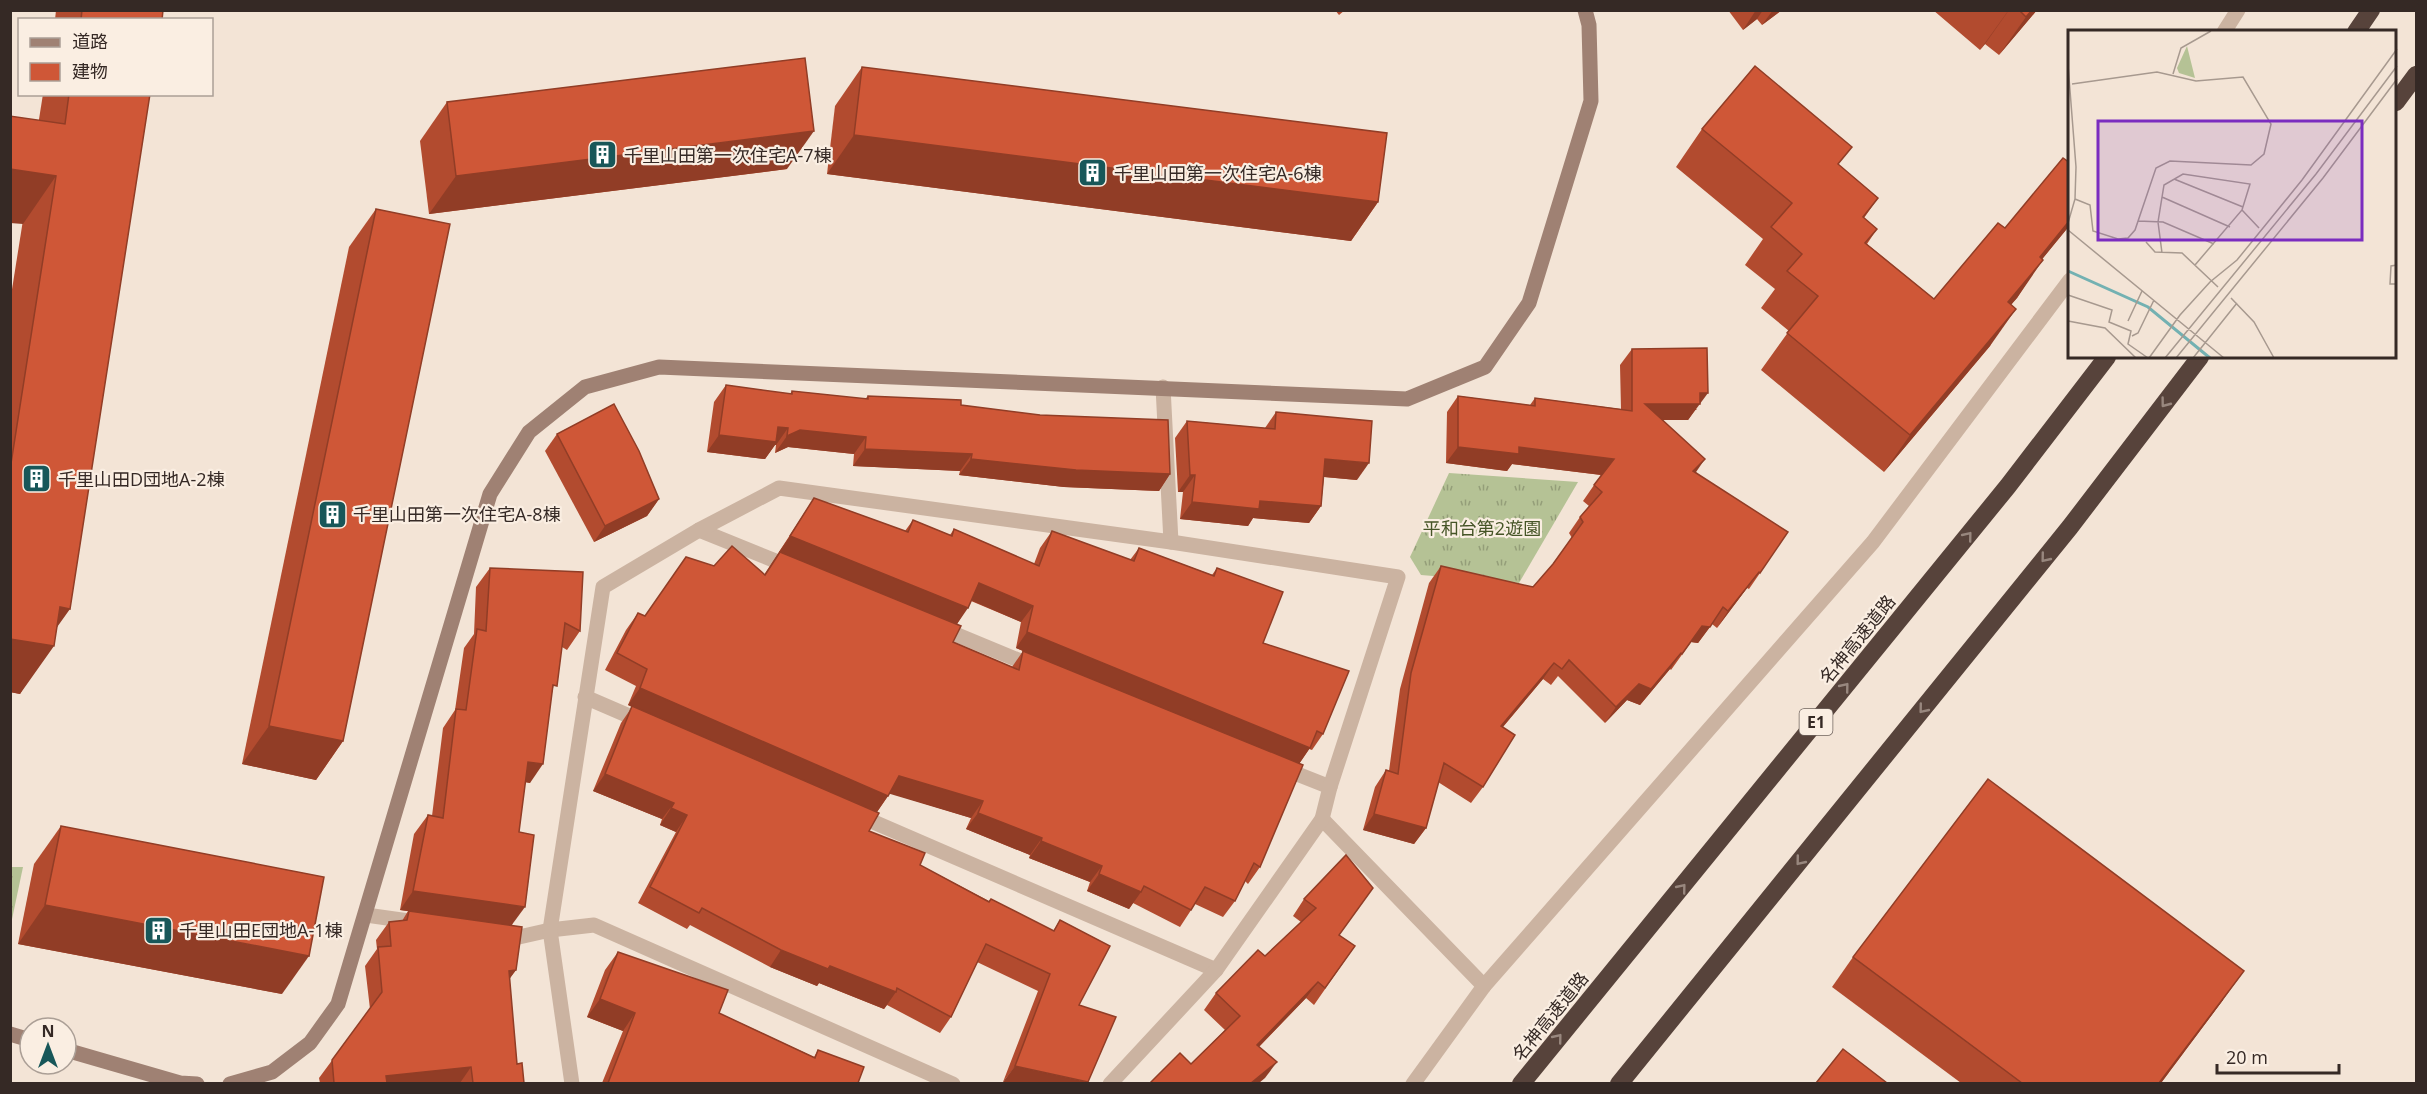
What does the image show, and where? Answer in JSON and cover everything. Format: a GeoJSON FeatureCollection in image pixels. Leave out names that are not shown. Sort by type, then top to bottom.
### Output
{"type":"FeatureCollection","features":[{"type":"Feature","properties":{"kind":"highway"},"geometry":{"type":"LineString","coordinates":[[2357,30],[2371,10]]}},
{"type":"Feature","properties":{"kind":"highway"},"geometry":{"type":"LineString","coordinates":[[2397,101],[2416,75]]}},
{"type":"Feature","properties":{"kind":"highway","name":"名神高速道路"},"geometry":{"type":"LineString","coordinates":[[1521,1083],[2008,486],[2106,358]]}},
{"type":"Feature","properties":{"kind":"highway"},"geometry":{"type":"LineString","coordinates":[[1619,1083],[2070,527],[2199,358]]}},
{"type":"Feature","properties":{"kind":"street"},"geometry":{"type":"LineString","coordinates":[[230,1083],[272,1072],[310,1043],[338,1004],[490,494],[529,432],[585,387],[659,367],[1407,399],[1485,367],[1529,303],[1591,101],[1589,25],[1585,10]]}},
{"type":"Feature","properties":{"kind":"street"},"geometry":{"type":"LineString","coordinates":[[2225,30],[2238,10]]}},
{"type":"Feature","properties":{"kind":"street"},"geometry":{"type":"LineString","coordinates":[[1413,1083],[1484,986],[1873,542],[2068,283]]}},
{"type":"Feature","properties":{"kind":"street"},"geometry":{"type":"LineString","coordinates":[[1163,387],[1172,542]]}},
{"type":"Feature","properties":{"kind":"street"},"geometry":{"type":"LineString","coordinates":[[572,1083],[550,930],[603,587],[699,530],[778,488],[1172,542],[1398,577],[1330,787],[1322,819],[1216,970],[1110,1083]]}},
{"type":"Feature","properties":{"kind":"street"},"geometry":{"type":"LineString","coordinates":[[699,530],[810,575]]}},
{"type":"Feature","properties":{"kind":"street"},"geometry":{"type":"LineString","coordinates":[[920,620],[1053,674]]}},
{"type":"Feature","properties":{"kind":"street"},"geometry":{"type":"LineString","coordinates":[[585,697],[662,730]]}},
{"type":"Feature","properties":{"kind":"street"},"geometry":{"type":"LineString","coordinates":[[1263,760],[1330,787]]}},
{"type":"Feature","properties":{"kind":"street"},"geometry":{"type":"LineString","coordinates":[[846,810],[1216,970]]}},
{"type":"Feature","properties":{"kind":"street"},"geometry":{"type":"LineString","coordinates":[[1322,819],[1484,986]]}},
{"type":"Feature","properties":{"kind":"street"},"geometry":{"type":"LineString","coordinates":[[366,915],[437,925]]}},
{"type":"Feature","properties":{"kind":"street"},"geometry":{"type":"LineString","coordinates":[[484,932],[519,938],[550,930],[594,925],[953,1083]]}},
{"type":"Feature","properties":{"kind":"street"},"geometry":{"type":"LineString","coordinates":[[78,1053],[180,1083],[197,1083]]}},
{"type":"Feature","properties":{"kind":"green space","name":"平和台第2遊園"},"geometry":{"type":"Polygon","coordinates":[[[1449,473],[1578,482],[1519,583],[1421,575],[1410,557],[1449,473]]]}},
{"type":"Feature","properties":{"kind":"green space"},"geometry":{"type":"Polygon","coordinates":[[[10,867],[23,867],[11,924],[10,867]]]}},
{"type":"Feature","properties":{"kind":"building"},"geometry":{"type":"Polygon","coordinates":[[[82,10],[163,10],[162,18],[81,18],[82,10]]]}},
{"type":"Feature","properties":{"kind":"building"},"geometry":{"type":"Polygon","coordinates":[[[2019,10],[2032,10],[2026,17],[2019,10]]]}},
{"type":"Feature","properties":{"kind":"building"},"geometry":{"type":"Polygon","coordinates":[[[805,58],[814,131],[456,176],[447,102],[805,58]]]}},
{"type":"Feature","properties":{"kind":"building"},"geometry":{"type":"Polygon","coordinates":[[[1755,66],[1852,147],[1838,164],[1878,198],[1863,217],[1877,229],[1865,243],[1934,299],[1998,223],[2005,228],[2063,158],[2068,162],[2068,222],[2040,257],[2043,260],[2008,302],[2016,309],[1910,435],[1787,333],[1818,296],[1787,271],[1802,254],[1771,227],[1792,203],[1702,129],[1755,66]]]}},
{"type":"Feature","properties":{"kind":"building"},"geometry":{"type":"Polygon","coordinates":[[[862,67],[1387,133],[1378,202],[854,135],[862,67]]]}},
{"type":"Feature","properties":{"kind":"building","name":"千里山田D団地A-2棟"},"geometry":{"type":"Polygon","coordinates":[[[69,96],[150,96],[70,609],[60,607],[54,646],[10,639],[10,470],[56,176],[10,169],[10,116],[65,124],[69,96]]]}},
{"type":"Feature","properties":{"kind":"building","name":"千里山田第一次住宅A-8棟"},"geometry":{"type":"Polygon","coordinates":[[[376,209],[450,224],[343,741],[269,726],[376,209]]]}},
{"type":"Feature","properties":{"kind":"building"},"geometry":{"type":"Polygon","coordinates":[[[1707,348],[1708,393],[1700,393],[1700,404],[1645,404],[1705,459],[1693,471],[1788,532],[1760,573],[1728,611],[1723,607],[1710,627],[1702,626],[1682,654],[1651,689],[1639,684],[1616,707],[1569,660],[1562,669],[1554,663],[1501,726],[1515,735],[1483,787],[1444,763],[1426,828],[1374,814],[1386,770],[1398,774],[1411,673],[1441,566],[1533,587],[1553,564],[1583,522],[1580,517],[1602,492],[1594,485],[1614,459],[1519,447],[1519,454],[1458,447],[1458,396],[1535,406],[1535,398],[1632,411],[1632,349],[1707,348]]]}},
{"type":"Feature","properties":{"kind":"building"},"geometry":{"type":"Polygon","coordinates":[[[726,385],[792,394],[792,391],[868,399],[868,396],[961,400],[961,405],[1040,415],[1168,420],[1170,474],[1076,470],[971,459],[972,454],[865,449],[866,437],[800,430],[787,436],[788,428],[778,427],[776,442],[719,435],[726,385]]]}},
{"type":"Feature","properties":{"kind":"building"},"geometry":{"type":"Polygon","coordinates":[[[614,404],[639,451],[659,499],[605,526],[557,434],[614,404]]]}},
{"type":"Feature","properties":{"kind":"building"},"geometry":{"type":"Polygon","coordinates":[[[1276,412],[1372,421],[1369,463],[1325,459],[1321,506],[1260,501],[1259,509],[1192,502],[1195,475],[1190,475],[1187,421],[1275,429],[1276,412]]]}},
{"type":"Feature","properties":{"kind":"building"},"geometry":{"type":"Polygon","coordinates":[[[814,498],[908,532],[913,520],[952,536],[954,529],[1039,566],[1052,531],[1134,561],[1139,548],[1214,576],[1217,568],[1283,592],[1263,643],[1349,671],[1323,734],[1317,731],[1310,748],[1027,632],[1033,606],[979,583],[968,608],[790,536],[814,498]]]}},
{"type":"Feature","properties":{"kind":"building"},"geometry":{"type":"Polygon","coordinates":[[[732,546],[765,575],[780,552],[961,626],[953,642],[1019,670],[1023,651],[1303,765],[1260,867],[1254,863],[1235,901],[1205,887],[1191,910],[1144,886],[1141,892],[1099,874],[1102,866],[1041,841],[1042,838],[978,813],[983,801],[899,776],[888,796],[640,688],[647,669],[617,653],[638,613],[645,616],[686,557],[714,566],[732,546]]]}},
{"type":"Feature","properties":{"kind":"building"},"geometry":{"type":"Polygon","coordinates":[[[490,568],[583,572],[580,631],[565,623],[557,686],[553,685],[543,764],[528,762],[519,832],[534,835],[525,907],[413,891],[428,815],[443,818],[456,709],[466,710],[477,629],[486,631],[490,568]]]}},
{"type":"Feature","properties":{"kind":"building"},"geometry":{"type":"Polygon","coordinates":[[[632,706],[879,813],[869,831],[925,853],[920,865],[989,902],[991,899],[1054,931],[1060,920],[1110,946],[1079,1005],[1116,1017],[1088,1082],[1015,1066],[1050,974],[986,944],[951,1017],[897,988],[896,992],[781,950],[702,908],[699,913],[650,887],[687,815],[671,808],[674,803],[605,774],[632,706]]]}},
{"type":"Feature","properties":{"kind":"building"},"geometry":{"type":"Polygon","coordinates":[[[1988,779],[2244,971],[2159,1083],[2022,1083],[1853,957],[1988,779]]]}},
{"type":"Feature","properties":{"kind":"building"},"geometry":{"type":"Polygon","coordinates":[[[61,826],[324,877],[309,956],[45,905],[61,826]]]}},
{"type":"Feature","properties":{"kind":"building"},"geometry":{"type":"Polygon","coordinates":[[[1346,855],[1373,888],[1339,935],[1355,946],[1325,988],[1318,982],[1257,1045],[1277,1062],[1251,1083],[1150,1083],[1180,1053],[1191,1064],[1240,1016],[1216,993],[1258,950],[1265,956],[1316,908],[1304,899],[1346,855]]]}},
{"type":"Feature","properties":{"kind":"building"},"geometry":{"type":"Polygon","coordinates":[[[409,911],[522,927],[516,970],[509,971],[517,1064],[522,1063],[524,1083],[473,1083],[471,1067],[386,1076],[387,1083],[334,1083],[332,1060],[382,992],[378,947],[391,946],[389,922],[407,920],[409,911]]]}},
{"type":"Feature","properties":{"kind":"building"},"geometry":{"type":"Polygon","coordinates":[[[618,952],[728,990],[719,1013],[815,1058],[818,1050],[864,1067],[858,1083],[608,1083],[635,1013],[600,999],[618,952]]]}},
{"type":"Feature","properties":{"kind":"building"},"geometry":{"type":"Polygon","coordinates":[[[1843,1049],[1887,1083],[1816,1083],[1843,1049]]]}},
{"type":"Feature","properties":{"kind":"place","name":"千里山田第一次住宅A-7棟"},"geometry":{"type":"Point","coordinates":[603,155]}},
{"type":"Feature","properties":{"kind":"place","name":"千里山田第一次住宅A-6棟"},"geometry":{"type":"Point","coordinates":[1093,173]}},
{"type":"Feature","properties":{"kind":"place","name":"千里山田D団地A-2棟"},"geometry":{"type":"Point","coordinates":[37,479]}},
{"type":"Feature","properties":{"kind":"place","name":"千里山田第一次住宅A-8棟"},"geometry":{"type":"Point","coordinates":[332,514]}},
{"type":"Feature","properties":{"kind":"place","name":"千里山田E団地A-1棟"},"geometry":{"type":"Point","coordinates":[158,930]}}]}
